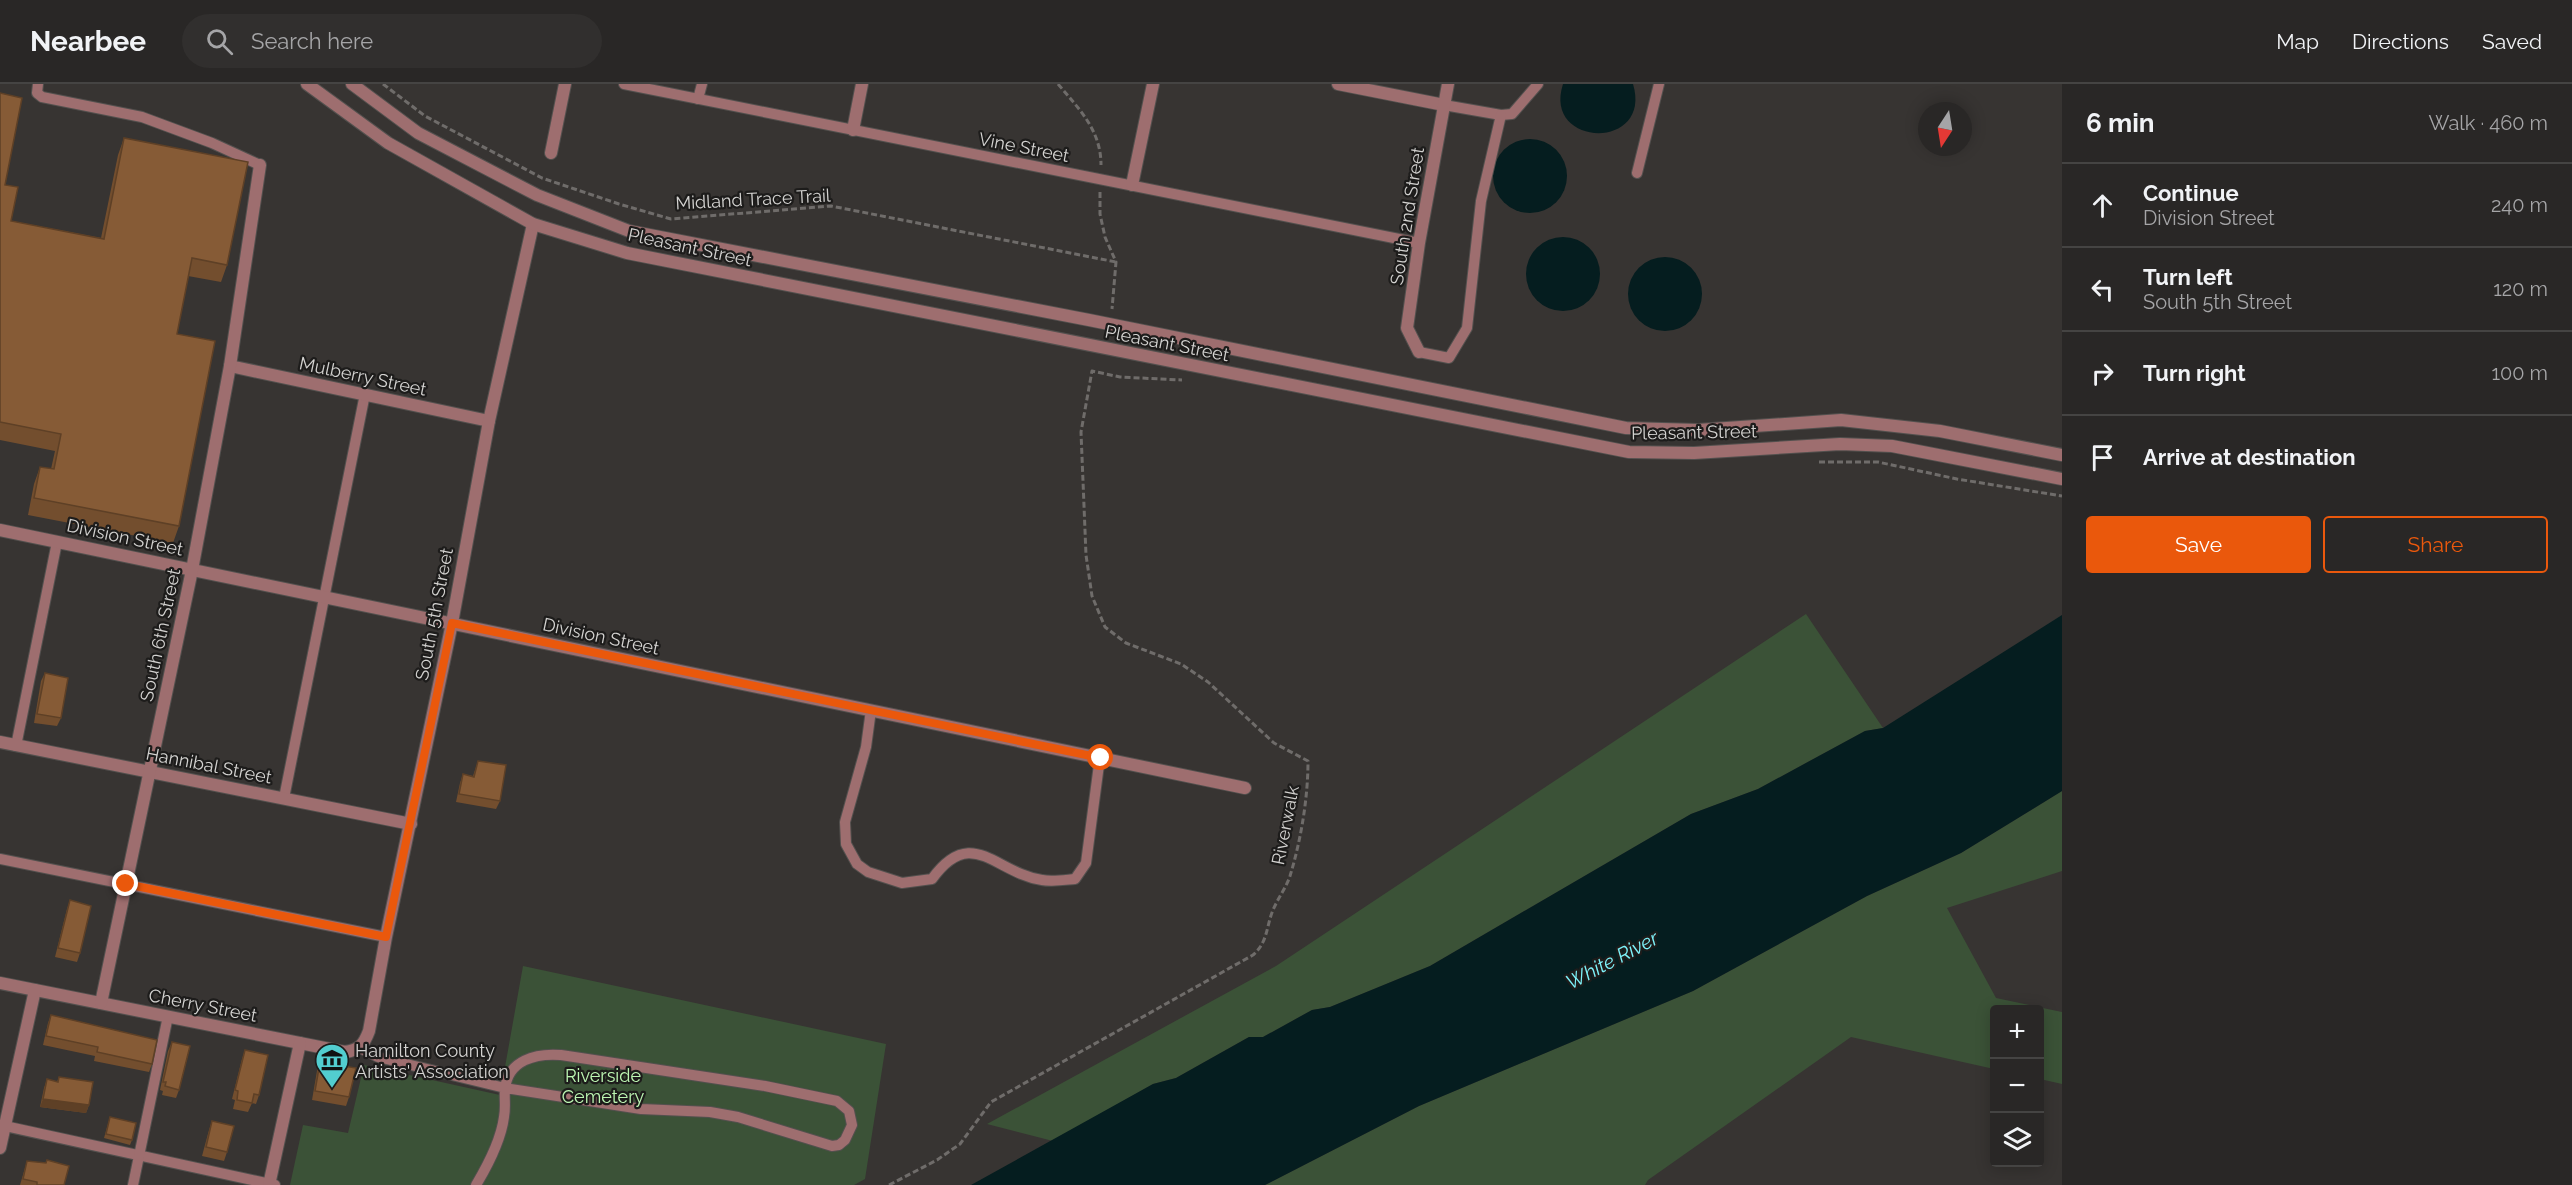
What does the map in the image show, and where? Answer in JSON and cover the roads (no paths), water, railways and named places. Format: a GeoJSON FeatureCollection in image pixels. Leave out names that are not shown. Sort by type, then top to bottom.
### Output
{"type":"FeatureCollection","features":[{"type":"Feature","properties":{"kind":"street","name":"Pleasant Street"},"geometry":{"type":"LineString","coordinates":[[307,84],[388,143],[533,224],[627,253],[1629,452],[1694,453],[1840,444],[1892,446],[2062,479]]}},
{"type":"Feature","properties":{"kind":"street","name":"Pleasant Street"},"geometry":{"type":"LineString","coordinates":[[352,84],[418,133],[537,195],[629,231],[1089,320],[1626,428],[1698,430],[1841,420],[1940,431],[2062,455]]}},
{"type":"Feature","properties":{"kind":"street"},"geometry":{"type":"LineString","coordinates":[[551,153],[565,84]]}},
{"type":"Feature","properties":{"kind":"street"},"geometry":{"type":"LineString","coordinates":[[853,130],[862,84]]}},
{"type":"Feature","properties":{"kind":"street"},"geometry":{"type":"LineString","coordinates":[[1132,185],[1153,84]]}},
{"type":"Feature","properties":{"kind":"street"},"geometry":{"type":"LineString","coordinates":[[1338,84],[1444,105]]}},
{"type":"Feature","properties":{"kind":"street","name":"South 2nd Street"},"geometry":{"type":"LineString","coordinates":[[1419,352],[1407,328],[1419,243],[1448,84]]}},
{"type":"Feature","properties":{"kind":"street","name":"South 6th Street"},"geometry":{"type":"LineString","coordinates":[[101,1003],[192,570],[230,366],[260,165]]}},
{"type":"Feature","properties":{"kind":"street","name":"South 5th Street"},"geometry":{"type":"LineString","coordinates":[[360,1048],[369,1030],[374,1010],[386,937],[452,623],[489,421],[533,224]]}},
{"type":"Feature","properties":{"kind":"street","name":"Mulberry Street"},"geometry":{"type":"LineString","coordinates":[[230,366],[489,421]]}},
{"type":"Feature","properties":{"kind":"street","name":"Division Street"},"geometry":{"type":"LineString","coordinates":[[0,530],[1245,788]]}},
{"type":"Feature","properties":{"kind":"street","name":"Hannibal Street"},"geometry":{"type":"LineString","coordinates":[[0,742],[411,824]]}},
{"type":"Feature","properties":{"kind":"street","name":"Cherry Street"},"geometry":{"type":"LineString","coordinates":[[0,983],[345,1052],[360,1048]]}},
{"type":"Feature","properties":{"kind":"street"},"geometry":{"type":"LineString","coordinates":[[0,1148],[2,1126],[35,990]]}},
{"type":"Feature","properties":{"kind":"street"},"geometry":{"type":"LineString","coordinates":[[271,1185],[300,1043]]}},
{"type":"Feature","properties":{"kind":"lane"},"geometry":{"type":"LineString","coordinates":[[38,84],[37,93],[42,97],[142,117],[212,143],[260,165]]}},
{"type":"Feature","properties":{"kind":"lane","name":"Vine Street"},"geometry":{"type":"LineString","coordinates":[[624,84],[1419,243]]}},
{"type":"Feature","properties":{"kind":"lane"},"geometry":{"type":"LineString","coordinates":[[698,99],[702,84]]}},
{"type":"Feature","properties":{"kind":"lane"},"geometry":{"type":"LineString","coordinates":[[1444,105],[1501,116],[1512,114],[1538,84]]}},
{"type":"Feature","properties":{"kind":"lane"},"geometry":{"type":"LineString","coordinates":[[1637,173],[1659,84]]}},
{"type":"Feature","properties":{"kind":"lane"},"geometry":{"type":"LineString","coordinates":[[1419,352],[1449,358],[1467,328],[1481,201],[1501,116]]}},
{"type":"Feature","properties":{"kind":"lane"},"geometry":{"type":"LineString","coordinates":[[284,798],[365,394]]}},
{"type":"Feature","properties":{"kind":"lane"},"geometry":{"type":"LineString","coordinates":[[16,746],[57,542]]}},
{"type":"Feature","properties":{"kind":"lane"},"geometry":{"type":"LineString","coordinates":[[871,710],[866,747],[845,822],[846,844],[857,864],[867,872],[902,883],[932,879],[944,862],[959,853],[977,854],[1042,880],[1075,879],[1086,863],[1101,758]]}},
{"type":"Feature","properties":{"kind":"lane"},"geometry":{"type":"LineString","coordinates":[[0,859],[386,937]]}},
{"type":"Feature","properties":{"kind":"lane"},"geometry":{"type":"LineString","coordinates":[[133,1185],[168,1016]]}},
{"type":"Feature","properties":{"kind":"lane"},"geometry":{"type":"LineString","coordinates":[[360,1048],[378,1057],[505,1088],[641,1109],[710,1112],[738,1117],[832,1146],[839,1145],[845,1140],[852,1125],[849,1111],[837,1101],[765,1086],[561,1055],[536,1055],[517,1064],[508,1077],[505,1088],[504,1116],[498,1138],[476,1185]]}},
{"type":"Feature","properties":{"kind":"lane"},"geometry":{"type":"LineString","coordinates":[[2,1126],[271,1185]]}},
{"type":"Feature","properties":{"kind":"water"},"geometry":{"type":"Polygon","coordinates":[[[1563,84],[1633,84],[1635,106],[1628,121],[1614,130],[1598,133],[1581,130],[1568,120],[1561,105],[1563,84]]]}},
{"type":"Feature","properties":{"kind":"water"},"geometry":{"type":"Polygon","coordinates":[[[1530,139],[1551,145],[1561,155],[1567,176],[1561,197],[1551,207],[1530,213],[1509,207],[1499,197],[1493,176],[1499,155],[1509,145],[1530,139]]]}},
{"type":"Feature","properties":{"kind":"water"},"geometry":{"type":"Polygon","coordinates":[[[1563,237],[1584,243],[1594,253],[1600,274],[1594,295],[1584,305],[1563,311],[1542,305],[1532,295],[1526,274],[1532,253],[1542,243],[1563,237]]]}},
{"type":"Feature","properties":{"kind":"water"},"geometry":{"type":"Polygon","coordinates":[[[1665,257],[1686,263],[1696,273],[1702,294],[1696,315],[1686,325],[1665,331],[1644,325],[1634,315],[1628,294],[1634,273],[1644,263],[1665,257]]]}},
{"type":"Feature","properties":{"kind":"water","name":"White River"},"geometry":{"type":"Polygon","coordinates":[[[2062,615],[2062,791],[1961,853],[1867,896],[1693,991],[1419,1106],[1265,1185],[971,1185],[1153,1084],[1176,1078],[1249,1037],[1263,1037],[1312,1010],[1330,1007],[1430,966],[1691,814],[1758,789],[1865,731],[1883,728],[2062,615]]]}},
{"type":"Feature","properties":{"kind":"place","name":"Hamilton County Artists' Association"},"geometry":{"type":"Point","coordinates":[332,1089]}},
{"type":"Feature","properties":{"kind":"park label","name":"Riverside Cemetery"},"geometry":{"type":"Point","coordinates":[603,1085]}}]}
